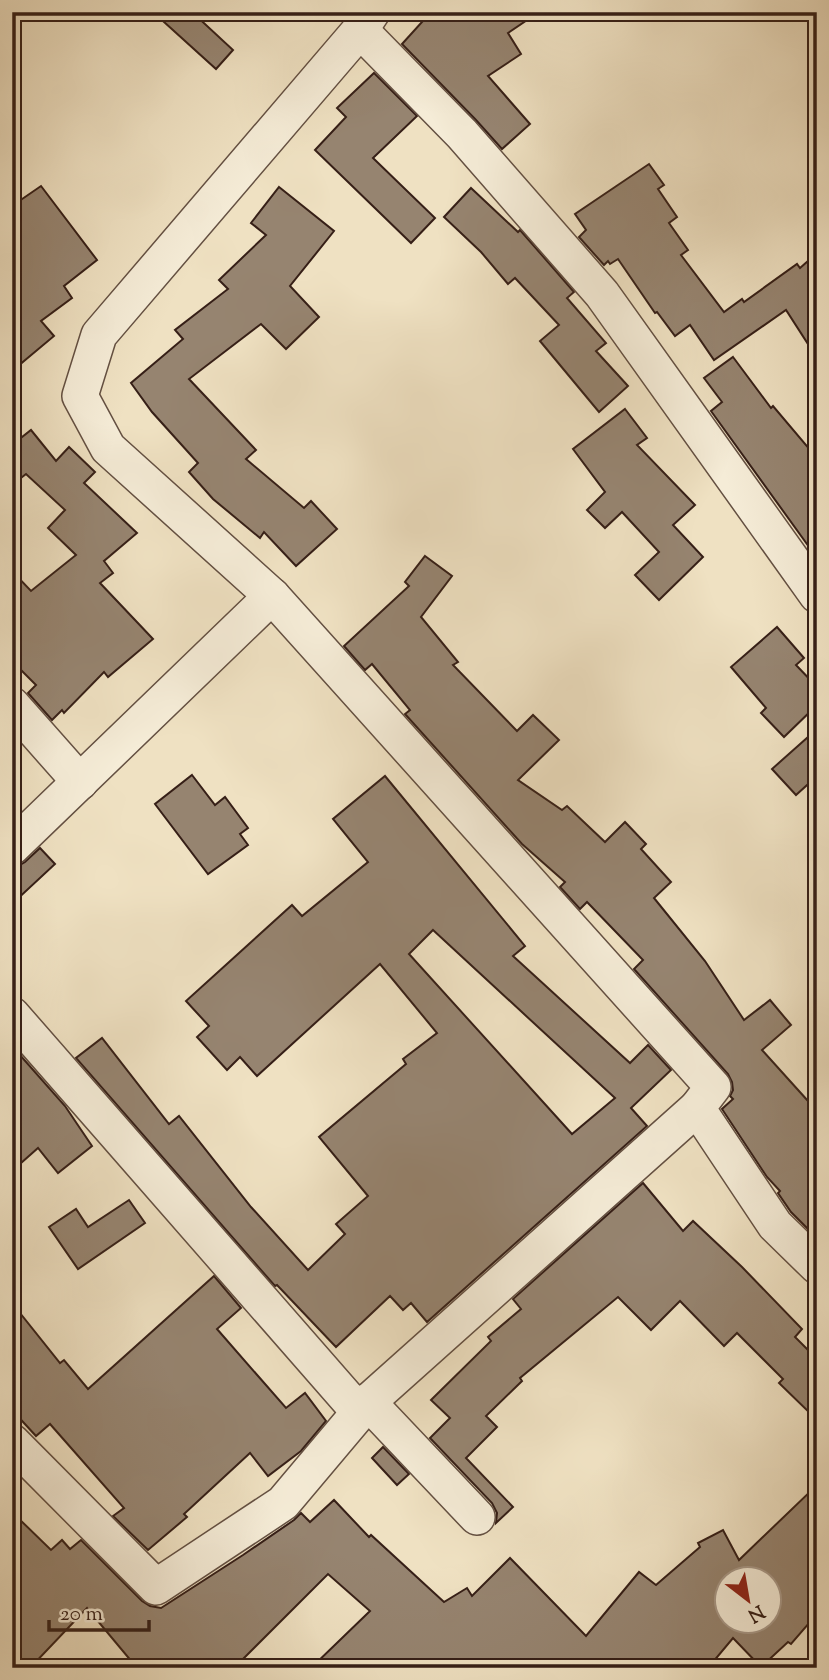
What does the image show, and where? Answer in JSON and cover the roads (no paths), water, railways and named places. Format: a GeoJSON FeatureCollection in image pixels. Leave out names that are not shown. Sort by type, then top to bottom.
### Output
{"type":"FeatureCollection","features":[{"type":"Feature","properties":{"kind":"street"},"geometry":{"type":"LineString","coordinates":[[12,1442],[156,1587],[283,1503],[368,1402],[698,1108],[713,1087],[272,596],[108,448],[80,396],[99,335],[366,21],[603,294],[817,595]]}},
{"type":"Feature","properties":{"kind":"street"},"geometry":{"type":"LineString","coordinates":[[12,847],[272,596]]}},
{"type":"Feature","properties":{"kind":"street"},"geometry":{"type":"LineString","coordinates":[[12,705],[80,782]]}},
{"type":"Feature","properties":{"kind":"street"},"geometry":{"type":"LineString","coordinates":[[12,1015],[353,1405],[368,1402]]}},
{"type":"Feature","properties":{"kind":"street"},"geometry":{"type":"LineString","coordinates":[[698,1108],[775,1225],[817,1266]]}},
{"type":"Feature","properties":{"kind":"street"},"geometry":{"type":"LineString","coordinates":[[368,1402],[477,1517]]}}]}
